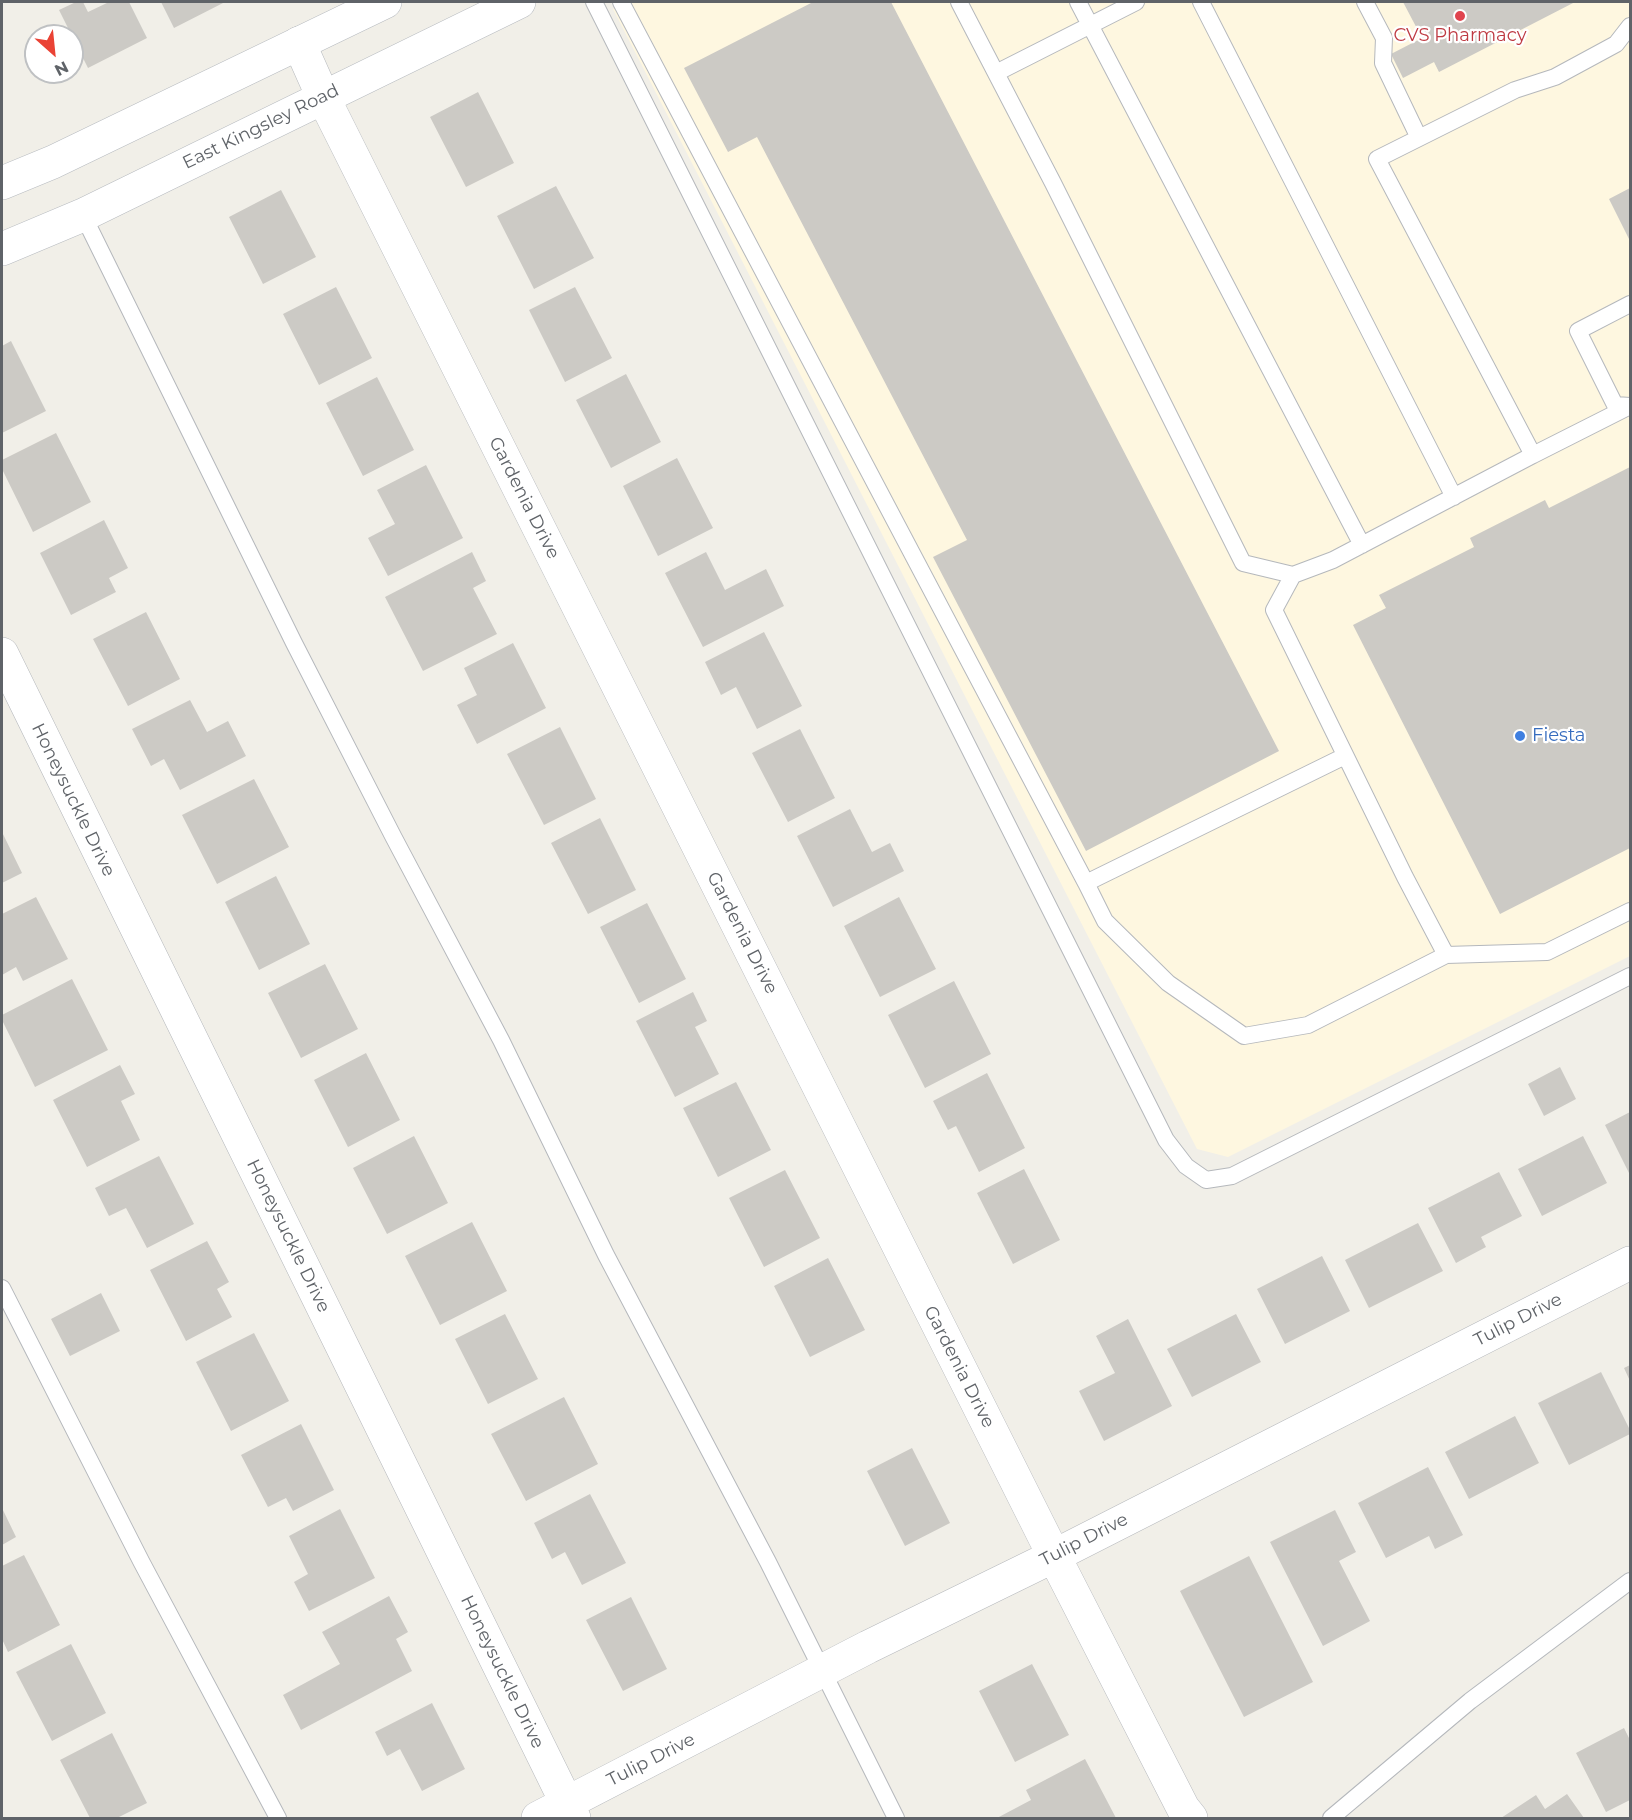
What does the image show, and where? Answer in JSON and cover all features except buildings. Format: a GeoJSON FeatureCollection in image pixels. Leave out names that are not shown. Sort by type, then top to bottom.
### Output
{"type":"FeatureCollection","features":[{"type":"Feature","properties":{"kind":"street"},"geometry":{"type":"LineString","coordinates":[[2,183],[52,162],[385,2]]}},
{"type":"Feature","properties":{"kind":"street","name":"East Kingsley Road"},"geometry":{"type":"LineString","coordinates":[[2,249],[83,215],[519,2]]}},
{"type":"Feature","properties":{"kind":"street","name":"Gardenia Drive"},"geometry":{"type":"LineString","coordinates":[[299,43],[322,97],[1054,1556],[1183,1808],[1191,1818]]}},
{"type":"Feature","properties":{"kind":"street","name":"Honeysuckle Drive"},"geometry":{"type":"LineString","coordinates":[[2,654],[560,1814]]}},
{"type":"Feature","properties":{"kind":"street","name":"Tulip Drive"},"geometry":{"type":"LineString","coordinates":[[560,1814],[823,1671],[1630,1263]]}},
{"type":"Feature","properties":{"kind":"lane"},"geometry":{"type":"LineString","coordinates":[[594,2],[1166,1140],[1186,1166],[1206,1180],[1232,1176],[1630,976]]}},
{"type":"Feature","properties":{"kind":"lane"},"geometry":{"type":"LineString","coordinates":[[621,2],[1105,921],[1167,983],[1244,1036],[1308,1025],[1446,955],[1547,952],[1630,911]]}},
{"type":"Feature","properties":{"kind":"lane"},"geometry":{"type":"LineString","coordinates":[[959,2],[1053,183],[1243,563],[1293,575],[1333,560],[1630,406]]}},
{"type":"Feature","properties":{"kind":"lane"},"geometry":{"type":"LineString","coordinates":[[1078,2],[1362,545]]}},
{"type":"Feature","properties":{"kind":"lane"},"geometry":{"type":"LineString","coordinates":[[996,73],[1136,2]]}},
{"type":"Feature","properties":{"kind":"lane"},"geometry":{"type":"LineString","coordinates":[[1201,2],[1454,497]]}},
{"type":"Feature","properties":{"kind":"lane"},"geometry":{"type":"LineString","coordinates":[[1365,2],[1384,38],[1383,63],[1419,138]]}},
{"type":"Feature","properties":{"kind":"lane"},"geometry":{"type":"LineString","coordinates":[[1533,455],[1377,159],[1515,90],[1555,77],[1617,44],[1630,26]]}},
{"type":"Feature","properties":{"kind":"lane"},"geometry":{"type":"LineString","coordinates":[[83,215],[294,643],[501,1041],[606,1255],[823,1671],[896,1818]]}},
{"type":"Feature","properties":{"kind":"lane"},"geometry":{"type":"LineString","coordinates":[[1630,304],[1578,331],[1615,405],[1630,406]]}},
{"type":"Feature","properties":{"kind":"lane"},"geometry":{"type":"LineString","coordinates":[[1293,575],[1274,610],[1405,877],[1446,955]]}},
{"type":"Feature","properties":{"kind":"lane"},"geometry":{"type":"LineString","coordinates":[[1086,883],[1346,756]]}},
{"type":"Feature","properties":{"kind":"lane"},"geometry":{"type":"LineString","coordinates":[[2,1288],[142,1563],[278,1818]]}},
{"type":"Feature","properties":{"kind":"lane"},"geometry":{"type":"LineString","coordinates":[[1331,1818],[1470,1701],[1630,1581]]}},
{"type":"Feature","properties":{"kind":"shaded area"},"geometry":{"type":"Polygon","coordinates":[[[628,2],[1630,2],[1630,956],[1228,1157],[1197,1149],[613,9],[628,2]]]}},
{"type":"Feature","properties":{"kind":"place","name":"CVS Pharmacy"},"geometry":{"type":"Point","coordinates":[1460,16]}},
{"type":"Feature","properties":{"kind":"place","name":"Fiesta"},"geometry":{"type":"Point","coordinates":[1520,736]}}]}
